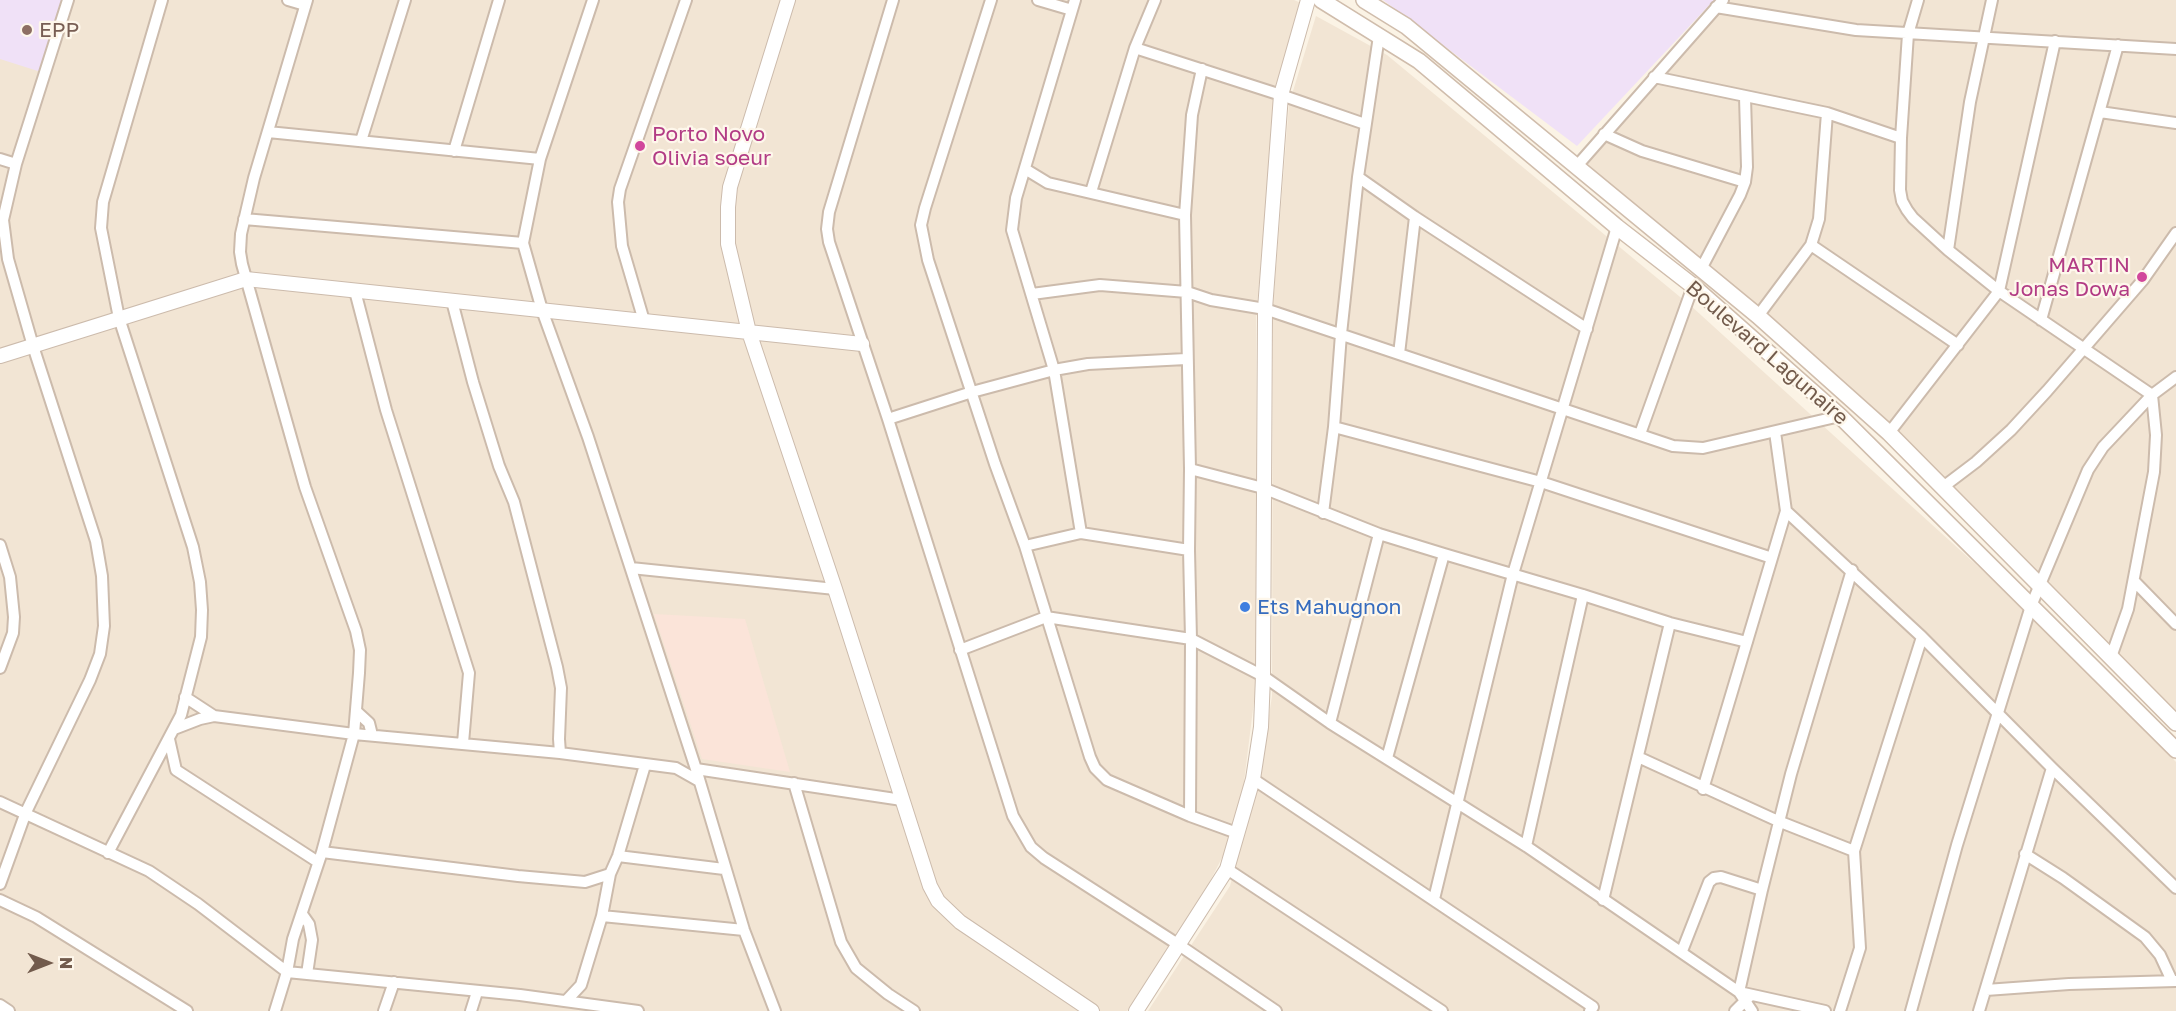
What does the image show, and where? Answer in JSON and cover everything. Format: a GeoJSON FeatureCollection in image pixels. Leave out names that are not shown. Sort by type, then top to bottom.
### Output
{"type":"FeatureCollection","features":[{"type":"Feature","properties":{"kind":"main road","name":"Boulevard Lagunaire"},"geometry":{"type":"LineString","coordinates":[[1321,0],[1419,61],[1617,227],[1693,286],[1840,416],[2176,750]]}},
{"type":"Feature","properties":{"kind":"main road","name":"Boulevard Lagunaire"},"geometry":{"type":"LineString","coordinates":[[1364,0],[1406,26],[1758,316],[1889,433],[2176,723]]}},
{"type":"Feature","properties":{"kind":"street"},"geometry":{"type":"LineString","coordinates":[[0,884],[26,812],[90,680],[100,654],[104,603],[96,541],[8,259],[3,220],[16,164],[68,0]]}},
{"type":"Feature","properties":{"kind":"street"},"geometry":{"type":"LineString","coordinates":[[108,852],[181,715],[201,637],[200,582],[193,547],[119,318],[102,241],[103,201],[162,0]]}},
{"type":"Feature","properties":{"kind":"street"},"geometry":{"type":"LineString","coordinates":[[275,1011],[354,734],[360,650],[356,631],[305,487],[240,252],[244,219],[254,178],[306,2],[288,0]]}},
{"type":"Feature","properties":{"kind":"street"},"geometry":{"type":"LineString","coordinates":[[361,141],[405,0]]}},
{"type":"Feature","properties":{"kind":"street"},"geometry":{"type":"LineString","coordinates":[[454,151],[500,0]]}},
{"type":"Feature","properties":{"kind":"street"},"geometry":{"type":"LineString","coordinates":[[593,0],[540,159],[523,243],[542,310],[588,437],[696,769],[744,930],[775,1011]]}},
{"type":"Feature","properties":{"kind":"street"},"geometry":{"type":"LineString","coordinates":[[644,321],[622,246],[618,202],[620,189],[686,0]]}},
{"type":"Feature","properties":{"kind":"street"},"geometry":{"type":"LineString","coordinates":[[788,0],[730,187],[728,244],[749,332],[835,589],[930,886],[938,901],[960,922],[1092,1011]]}},
{"type":"Feature","properties":{"kind":"street"},"geometry":{"type":"LineString","coordinates":[[893,0],[830,212],[827,229],[829,242],[888,419],[1013,816],[1031,847],[1059,868],[1276,1011]]}},
{"type":"Feature","properties":{"kind":"street"},"geometry":{"type":"LineString","coordinates":[[991,0],[921,225],[928,260],[995,464],[1025,546],[1095,768],[1107,780],[1190,816],[1237,833]]}},
{"type":"Feature","properties":{"kind":"street"},"geometry":{"type":"LineString","coordinates":[[1038,0],[1073,5],[1016,198],[1012,230],[1054,370],[1081,533]]}},
{"type":"Feature","properties":{"kind":"street"},"geometry":{"type":"LineString","coordinates":[[1091,192],[1135,48],[1155,0]]}},
{"type":"Feature","properties":{"kind":"street"},"geometry":{"type":"LineString","coordinates":[[1136,1011],[1227,869],[1253,778],[1261,727],[1263,676],[1265,309],[1281,95],[1308,0]]}},
{"type":"Feature","properties":{"kind":"street"},"geometry":{"type":"LineString","coordinates":[[1918,0],[1908,34],[1901,138],[1902,201],[1912,218],[1999,291],[2152,395]]}},
{"type":"Feature","properties":{"kind":"street"},"geometry":{"type":"LineString","coordinates":[[1948,250],[1970,102],[1992,0]]}},
{"type":"Feature","properties":{"kind":"street"},"geometry":{"type":"LineString","coordinates":[[1576,167],[1720,3],[1839,28],[2176,49]]}},
{"type":"Feature","properties":{"kind":"street"},"geometry":{"type":"LineString","coordinates":[[1323,513],[1334,427],[1341,334],[1358,177],[1379,36]]}},
{"type":"Feature","properties":{"kind":"street"},"geometry":{"type":"LineString","coordinates":[[1889,433],[1999,291],[2055,41]]}},
{"type":"Feature","properties":{"kind":"street"},"geometry":{"type":"LineString","coordinates":[[2041,320],[2118,45]]}},
{"type":"Feature","properties":{"kind":"street"},"geometry":{"type":"LineString","coordinates":[[1135,48],[1365,124]]}},
{"type":"Feature","properties":{"kind":"street"},"geometry":{"type":"LineString","coordinates":[[1190,816],[1190,469],[1186,359],[1185,215],[1192,115],[1202,69]]}},
{"type":"Feature","properties":{"kind":"street"},"geometry":{"type":"LineString","coordinates":[[1654,77],[1827,113],[1901,138]]}},
{"type":"Feature","properties":{"kind":"street"},"geometry":{"type":"LineString","coordinates":[[1701,269],[1745,182],[1747,167],[1745,97]]}},
{"type":"Feature","properties":{"kind":"street"},"geometry":{"type":"LineString","coordinates":[[2100,112],[2176,123]]}},
{"type":"Feature","properties":{"kind":"street"},"geometry":{"type":"LineString","coordinates":[[1758,316],[1811,245],[1819,219],[1827,113]]}},
{"type":"Feature","properties":{"kind":"street"},"geometry":{"type":"LineString","coordinates":[[268,132],[540,159]]}},
{"type":"Feature","properties":{"kind":"street"},"geometry":{"type":"LineString","coordinates":[[1604,134],[1642,151],[1745,182]]}},
{"type":"Feature","properties":{"kind":"street"},"geometry":{"type":"LineString","coordinates":[[0,159],[16,164]]}},
{"type":"Feature","properties":{"kind":"street"},"geometry":{"type":"LineString","coordinates":[[1025,169],[1048,183],[1185,215]]}},
{"type":"Feature","properties":{"kind":"street"},"geometry":{"type":"LineString","coordinates":[[1358,177],[1415,217],[1587,329]]}},
{"type":"Feature","properties":{"kind":"street"},"geometry":{"type":"LineString","coordinates":[[1399,354],[1415,217]]}},
{"type":"Feature","properties":{"kind":"street"},"geometry":{"type":"LineString","coordinates":[[244,219],[523,243]]}},
{"type":"Feature","properties":{"kind":"street"},"geometry":{"type":"LineString","coordinates":[[1434,899],[1513,574],[1617,227]]}},
{"type":"Feature","properties":{"kind":"street"},"geometry":{"type":"LineString","coordinates":[[1943,487],[1976,462],[2011,430],[2143,280],[2176,233]]}},
{"type":"Feature","properties":{"kind":"street"},"geometry":{"type":"LineString","coordinates":[[1811,245],[1958,345]]}},
{"type":"Feature","properties":{"kind":"street"},"geometry":{"type":"LineString","coordinates":[[0,356],[246,279],[862,344]]}},
{"type":"Feature","properties":{"kind":"street"},"geometry":{"type":"LineString","coordinates":[[1032,294],[1100,285],[1187,292],[1211,300],[1265,309],[1673,446],[1703,448],[1840,416]]}},
{"type":"Feature","properties":{"kind":"street"},"geometry":{"type":"LineString","coordinates":[[1640,434],[1693,286]]}},
{"type":"Feature","properties":{"kind":"street"},"geometry":{"type":"LineString","coordinates":[[354,291],[386,410],[468,673],[463,743]]}},
{"type":"Feature","properties":{"kind":"street"},"geometry":{"type":"LineString","coordinates":[[452,301],[492,445],[514,502],[557,667],[561,688],[560,753]]}},
{"type":"Feature","properties":{"kind":"street"},"geometry":{"type":"LineString","coordinates":[[888,419],[972,392],[1054,370],[1088,364],[1186,359]]}},
{"type":"Feature","properties":{"kind":"street"},"geometry":{"type":"LineString","coordinates":[[1911,1011],[1957,845],[2031,606],[2088,470],[2103,447],[2152,395],[2176,377]]}},
{"type":"Feature","properties":{"kind":"street"},"geometry":{"type":"LineString","coordinates":[[2111,657],[2128,609],[2154,472],[2156,435],[2152,395]]}},
{"type":"Feature","properties":{"kind":"street"},"geometry":{"type":"LineString","coordinates":[[1334,427],[1541,482],[1772,558]]}},
{"type":"Feature","properties":{"kind":"street"},"geometry":{"type":"LineString","coordinates":[[1703,789],[1786,511],[1775,432]]}},
{"type":"Feature","properties":{"kind":"street"},"geometry":{"type":"LineString","coordinates":[[1190,469],[1263,488],[1379,534],[1670,623],[1747,642]]}},
{"type":"Feature","properties":{"kind":"street"},"geometry":{"type":"LineString","coordinates":[[1786,511],[1922,637],[2052,768],[2176,888]]}},
{"type":"Feature","properties":{"kind":"street"},"geometry":{"type":"LineString","coordinates":[[1025,546],[1081,533],[1189,550]]}},
{"type":"Feature","properties":{"kind":"street"},"geometry":{"type":"LineString","coordinates":[[1330,723],[1379,534]]}},
{"type":"Feature","properties":{"kind":"street"},"geometry":{"type":"LineString","coordinates":[[0,545],[10,577],[14,616],[13,633],[0,668]]}},
{"type":"Feature","properties":{"kind":"street"},"geometry":{"type":"LineString","coordinates":[[1387,758],[1444,554]]}},
{"type":"Feature","properties":{"kind":"street"},"geometry":{"type":"LineString","coordinates":[[631,568],[835,589]]}},
{"type":"Feature","properties":{"kind":"street"},"geometry":{"type":"LineString","coordinates":[[1735,1011],[1745,996],[1762,890],[1778,822],[1852,570]]}},
{"type":"Feature","properties":{"kind":"street"},"geometry":{"type":"LineString","coordinates":[[2134,581],[2176,624]]}},
{"type":"Feature","properties":{"kind":"street"},"geometry":{"type":"LineString","coordinates":[[1526,846],[1583,595]]}},
{"type":"Feature","properties":{"kind":"street"},"geometry":{"type":"LineString","coordinates":[[960,650],[1046,617],[1191,639],[1263,676],[1330,723],[1526,846],[1745,996],[1825,1011]]}},
{"type":"Feature","properties":{"kind":"street"},"geometry":{"type":"LineString","coordinates":[[1603,900],[1670,623]]}},
{"type":"Feature","properties":{"kind":"street"},"geometry":{"type":"LineString","coordinates":[[1840,1011],[1860,948],[1854,851],[1922,637]]}},
{"type":"Feature","properties":{"kind":"street"},"geometry":{"type":"LineString","coordinates":[[186,697],[214,717]]}},
{"type":"Feature","properties":{"kind":"street"},"geometry":{"type":"LineString","coordinates":[[357,712],[369,723],[372,735]]}},
{"type":"Feature","properties":{"kind":"street"},"geometry":{"type":"LineString","coordinates":[[171,734],[200,719],[214,717],[354,734],[560,753],[676,768],[699,781]]}},
{"type":"Feature","properties":{"kind":"street"},"geometry":{"type":"LineString","coordinates":[[171,734],[176,770]]}},
{"type":"Feature","properties":{"kind":"street"},"geometry":{"type":"LineString","coordinates":[[547,752],[559,739]]}},
{"type":"Feature","properties":{"kind":"street"},"geometry":{"type":"LineString","coordinates":[[676,768],[691,756]]}},
{"type":"Feature","properties":{"kind":"street"},"geometry":{"type":"LineString","coordinates":[[1638,757],[1778,822],[1854,851]]}},
{"type":"Feature","properties":{"kind":"street"},"geometry":{"type":"LineString","coordinates":[[155,764],[176,770],[320,857],[585,882],[610,874]]}},
{"type":"Feature","properties":{"kind":"street"},"geometry":{"type":"LineString","coordinates":[[566,1001],[581,985],[602,916],[610,874],[618,856],[645,765]]}},
{"type":"Feature","properties":{"kind":"street"},"geometry":{"type":"LineString","coordinates":[[1979,1011],[2052,768]]}},
{"type":"Feature","properties":{"kind":"street"},"geometry":{"type":"LineString","coordinates":[[696,769],[902,800]]}},
{"type":"Feature","properties":{"kind":"street"},"geometry":{"type":"LineString","coordinates":[[1253,778],[1593,1007],[1590,1011]]}},
{"type":"Feature","properties":{"kind":"street"},"geometry":{"type":"LineString","coordinates":[[794,783],[841,942],[856,968],[888,994],[914,1011]]}},
{"type":"Feature","properties":{"kind":"street"},"geometry":{"type":"LineString","coordinates":[[0,802],[26,812],[149,872],[287,972],[589,1003],[638,1011]]}},
{"type":"Feature","properties":{"kind":"street"},"geometry":{"type":"LineString","coordinates":[[1986,990],[2069,984],[2174,981],[2160,955],[2145,937],[2063,878],[2025,854]]}},
{"type":"Feature","properties":{"kind":"street"},"geometry":{"type":"LineString","coordinates":[[618,856],[724,868]]}},
{"type":"Feature","properties":{"kind":"street"},"geometry":{"type":"LineString","coordinates":[[1227,869],[1442,1011]]}},
{"type":"Feature","properties":{"kind":"street"},"geometry":{"type":"LineString","coordinates":[[1682,951],[1709,882],[1714,878],[1721,877],[1762,890]]}},
{"type":"Feature","properties":{"kind":"street"},"geometry":{"type":"LineString","coordinates":[[585,882],[606,894]]}},
{"type":"Feature","properties":{"kind":"street"},"geometry":{"type":"LineString","coordinates":[[0,900],[36,916],[187,1011]]}},
{"type":"Feature","properties":{"kind":"street"},"geometry":{"type":"LineString","coordinates":[[302,914],[309,924],[312,940],[307,974]]}},
{"type":"Feature","properties":{"kind":"street"},"geometry":{"type":"LineString","coordinates":[[602,916],[744,930]]}},
{"type":"Feature","properties":{"kind":"street"},"geometry":{"type":"LineString","coordinates":[[384,1011],[394,982]]}},
{"type":"Feature","properties":{"kind":"street"},"geometry":{"type":"LineString","coordinates":[[581,985],[589,1003]]}},
{"type":"Feature","properties":{"kind":"street"},"geometry":{"type":"LineString","coordinates":[[471,1011],[477,992]]}},
{"type":"Feature","properties":{"kind":"street"},"geometry":{"type":"LineString","coordinates":[[1745,996],[1752,1011]]}},
{"type":"Feature","properties":{"kind":"street"},"geometry":{"type":"LineString","coordinates":[[0,1005],[9,1011]]}},
{"type":"Feature","properties":{"kind":"shaded area"},"geometry":{"type":"Polygon","coordinates":[[[0,0],[1294,0],[1301,3],[1275,100],[1256,318],[1256,685],[1242,798],[1226,850],[1208,885],[1127,1011],[0,1011],[0,0]]]}},
{"type":"Feature","properties":{"kind":"shaded area","name":"EPP"},"geometry":{"type":"Polygon","coordinates":[[[0,0],[64,0],[41,72],[0,59],[0,0]]]}},
{"type":"Feature","properties":{"kind":"shaded area"},"geometry":{"type":"Polygon","coordinates":[[[1383,0],[1714,0],[1577,146],[1383,0]]]}},
{"type":"Feature","properties":{"kind":"shaded area"},"geometry":{"type":"Polygon","coordinates":[[[1729,0],[2176,0],[2176,715],[1652,219],[1586,163],[1729,0]]]}},
{"type":"Feature","properties":{"kind":"shaded area"},"geometry":{"type":"Polygon","coordinates":[[[1316,16],[1387,55],[1691,306],[2047,629],[2176,762],[2176,1011],[1148,1011],[1230,886],[1260,775],[1272,696],[1273,305],[1289,104],[1316,16]]]}},
{"type":"Feature","properties":{"kind":"shaded area"},"geometry":{"type":"Polygon","coordinates":[[[654,614],[745,619],[790,772],[702,759],[654,614]]]}},
{"type":"Feature","properties":{"kind":"place","name":"EPP"},"geometry":{"type":"Point","coordinates":[27,30]}},
{"type":"Feature","properties":{"kind":"place","name":"Porto Novo Olivia soeur"},"geometry":{"type":"Point","coordinates":[640,146]}},
{"type":"Feature","properties":{"kind":"place","name":"MARTIN Jonas Dowa"},"geometry":{"type":"Point","coordinates":[2142,277]}},
{"type":"Feature","properties":{"kind":"place","name":"Ets Mahugnon"},"geometry":{"type":"Point","coordinates":[1245,607]}}]}
